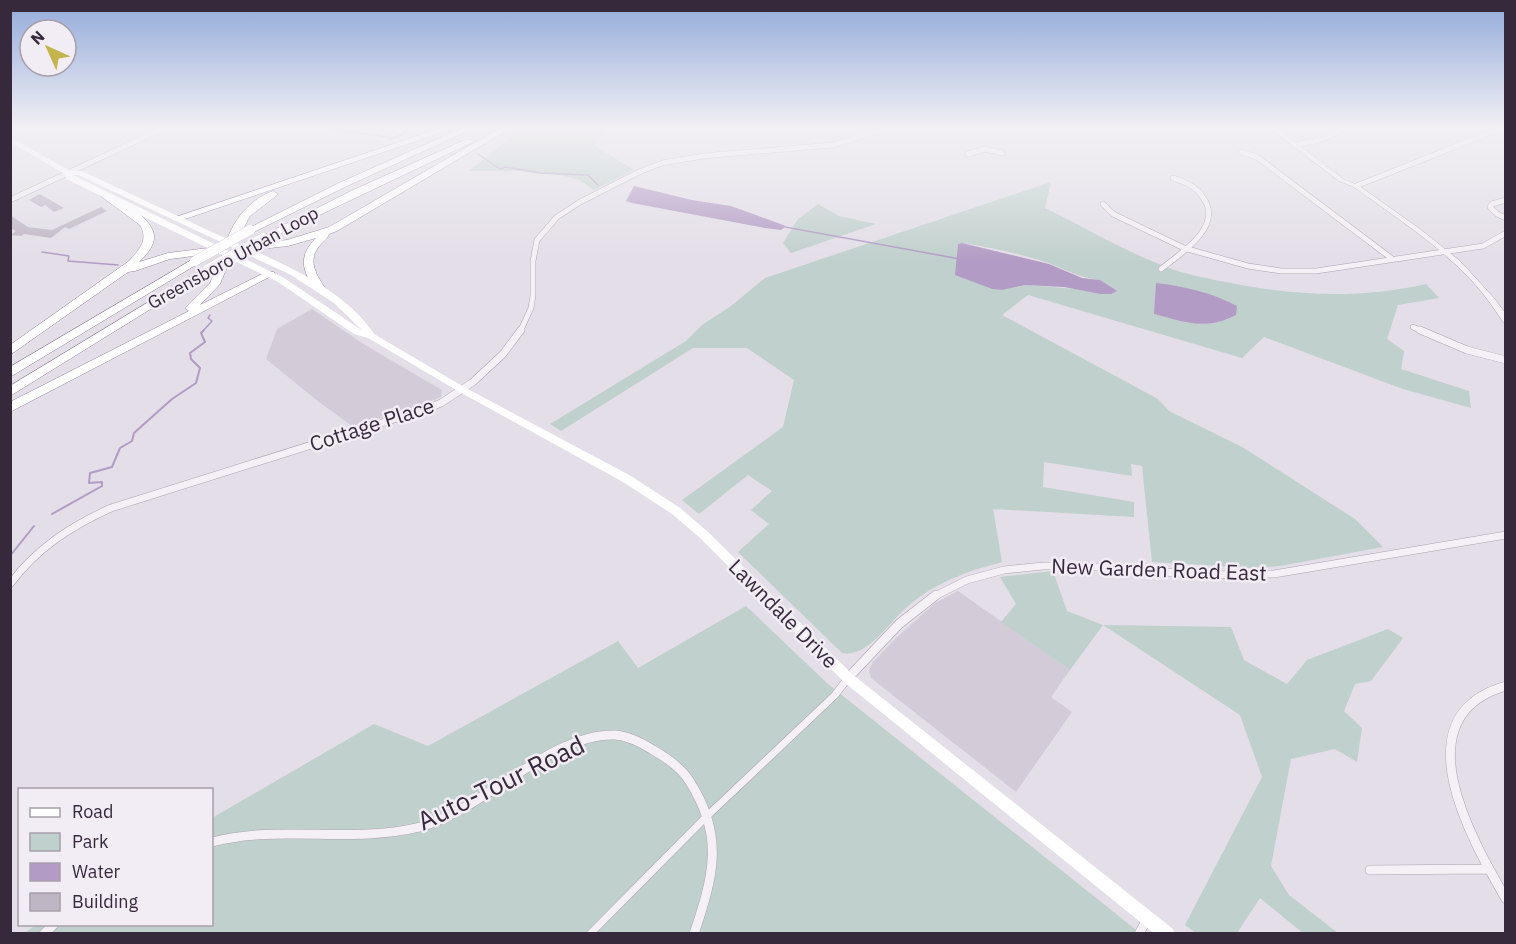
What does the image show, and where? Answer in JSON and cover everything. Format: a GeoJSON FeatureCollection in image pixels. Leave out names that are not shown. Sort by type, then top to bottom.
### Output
{"type":"FeatureCollection","features":[{"type":"Feature","properties":{"kind":"highway"},"geometry":{"type":"LineString","coordinates":[[178,219],[322,172]]}},
{"type":"Feature","properties":{"kind":"highway","name":"Greensboro Urban Loop"},"geometry":{"type":"LineString","coordinates":[[10,373],[250,230],[371,172]]}},
{"type":"Feature","properties":{"kind":"highway","name":"Greensboro Urban Loop"},"geometry":{"type":"LineString","coordinates":[[10,392],[208,269],[338,200],[400,172]]}},
{"type":"Feature","properties":{"kind":"highway"},"geometry":{"type":"LineString","coordinates":[[319,288],[307,270],[309,254],[318,241],[340,225],[431,172]]}},
{"type":"Feature","properties":{"kind":"highway"},"geometry":{"type":"LineString","coordinates":[[157,332],[186,312],[209,291],[219,277],[235,230],[250,210],[269,196],[302,179]]}},
{"type":"Feature","properties":{"kind":"highway"},"geometry":{"type":"LineString","coordinates":[[10,351],[110,279],[140,255],[147,246],[150,235],[149,227],[143,220],[105,195]]}},
{"type":"Feature","properties":{"kind":"highway"},"geometry":{"type":"LineString","coordinates":[[110,279],[159,258],[187,252],[297,241],[340,225]]}},
{"type":"Feature","properties":{"kind":"highway"},"geometry":{"type":"LineString","coordinates":[[10,408],[270,274]]}},
{"type":"Feature","properties":{"kind":"main road","name":"Lawndale Drive"},"geometry":{"type":"LineString","coordinates":[[69,172],[69,177],[105,195],[229,249],[294,273],[319,288],[367,327],[371,336]]}},
{"type":"Feature","properties":{"kind":"main road","name":"Lawndale Drive"},"geometry":{"type":"LineString","coordinates":[[79,172],[178,219],[293,288],[357,332],[371,336],[461,389],[627,479],[676,511],[704,535],[848,678],[1168,933]]}},
{"type":"Feature","properties":{"kind":"street"},"geometry":{"type":"LineString","coordinates":[[10,200],[69,172]]}},
{"type":"Feature","properties":{"kind":"street","name":"Cottage Place"},"geometry":{"type":"LineString","coordinates":[[10,584],[40,550],[94,515],[128,502],[426,409],[446,400],[494,363],[521,331],[531,309],[533,298],[531,264],[535,246],[545,230],[565,211],[638,172]]}},
{"type":"Feature","properties":{"kind":"street"},"geometry":{"type":"LineString","coordinates":[[1278,172],[1391,258]]}},
{"type":"Feature","properties":{"kind":"street"},"geometry":{"type":"LineString","coordinates":[[1331,172],[1341,180],[1356,186],[1443,250],[1477,281],[1506,320]]}},
{"type":"Feature","properties":{"kind":"street"},"geometry":{"type":"LineString","coordinates":[[1356,186],[1391,172]]}},
{"type":"Feature","properties":{"kind":"street"},"geometry":{"type":"LineString","coordinates":[[1161,269],[1204,230],[1210,218],[1211,209],[1206,198],[1188,182],[1173,177]]}},
{"type":"Feature","properties":{"kind":"street"},"geometry":{"type":"LineString","coordinates":[[1506,200],[1492,204],[1490,207],[1497,214],[1506,218]]}},
{"type":"Feature","properties":{"kind":"street"},"geometry":{"type":"LineString","coordinates":[[1103,204],[1113,214],[1184,248],[1248,266],[1281,270],[1316,271],[1443,250],[1483,246],[1506,233]]}},
{"type":"Feature","properties":{"kind":"street"},"geometry":{"type":"LineString","coordinates":[[1413,327],[1467,350],[1506,360]]}},
{"type":"Feature","properties":{"kind":"street","name":"New Garden Road East"},"geometry":{"type":"LineString","coordinates":[[848,678],[914,610],[964,581],[1003,571],[1056,566],[1240,576],[1290,574],[1506,535]]}},
{"type":"Feature","properties":{"kind":"street"},"geometry":{"type":"LineString","coordinates":[[590,933],[834,695],[848,678]]}},
{"type":"Feature","properties":{"kind":"street"},"geometry":{"type":"LineString","coordinates":[[1506,686],[1476,699],[1463,711],[1456,722],[1451,762],[1457,800],[1488,869],[1506,899]]}},
{"type":"Feature","properties":{"kind":"street","name":"Auto-Tour Road"},"geometry":{"type":"LineString","coordinates":[[213,842],[248,834],[368,835],[402,831],[432,824],[481,800],[574,744],[612,735],[626,737],[642,743],[674,764],[695,790],[706,818],[713,867],[694,933]]}},
{"type":"Feature","properties":{"kind":"street"},"geometry":{"type":"LineString","coordinates":[[1370,870],[1488,869]]}},
{"type":"Feature","properties":{"kind":"street"},"geometry":{"type":"LineString","coordinates":[[1139,933],[1148,918]]}},
{"type":"Feature","properties":{"kind":"shaded area"},"geometry":{"type":"Polygon","coordinates":[[[312,309],[365,345],[442,390],[441,397],[411,409],[352,426],[266,359],[277,329],[312,309]]]}},
{"type":"Feature","properties":{"kind":"shaded area"},"geometry":{"type":"Polygon","coordinates":[[[958,591],[1070,670],[1051,697],[1072,712],[1016,792],[871,678],[869,670],[873,662],[895,639],[935,603],[958,591]]]}},
{"type":"Feature","properties":{"kind":"green space"},"geometry":{"type":"Polygon","coordinates":[[[531,172],[630,172],[594,190],[578,179],[531,172]]]}},
{"type":"Feature","properties":{"kind":"green space"},"geometry":{"type":"Polygon","coordinates":[[[1051,182],[1045,208],[1137,255],[1184,273],[1279,291],[1304,293],[1353,294],[1426,284],[1439,298],[1398,305],[1387,339],[1404,351],[1401,369],[1469,391],[1471,408],[1403,389],[1264,337],[1242,358],[1028,295],[1002,315],[1158,399],[1169,411],[1242,447],[1355,519],[1383,547],[1280,566],[1250,568],[1152,562],[1142,466],[1131,464],[1132,476],[1044,462],[1043,487],[1134,502],[1134,517],[993,509],[1002,562],[940,584],[907,607],[869,645],[852,653],[842,653],[738,552],[769,524],[751,510],[772,491],[748,475],[699,514],[682,500],[783,427],[794,380],[747,348],[693,348],[561,431],[550,424],[686,341],[702,325],[731,306],[765,278],[1051,182]],[[958,244],[957,259],[961,277],[992,289],[1002,290],[1025,285],[1077,289],[1100,280],[1081,276],[1019,254],[958,244]],[[1176,286],[1154,314],[1196,324],[1216,323],[1236,315],[1227,301],[1176,286]]]}},
{"type":"Feature","properties":{"kind":"green space"},"geometry":{"type":"Polygon","coordinates":[[[818,204],[839,216],[876,224],[791,253],[783,243],[798,219],[818,204]]]}},
{"type":"Feature","properties":{"kind":"green space"},"geometry":{"type":"Polygon","coordinates":[[[1053,571],[1067,611],[1103,625],[1070,670],[1001,622],[1016,604],[1000,577],[1053,571]]]}},
{"type":"Feature","properties":{"kind":"green space"},"geometry":{"type":"Polygon","coordinates":[[[746,606],[828,684],[1140,933],[23,934],[34,926],[213,926],[213,817],[374,724],[428,746],[618,641],[638,668],[746,606]]]}},
{"type":"Feature","properties":{"kind":"green space"},"geometry":{"type":"Polygon","coordinates":[[[1103,625],[1231,627],[1244,660],[1287,684],[1307,660],[1388,629],[1403,638],[1371,681],[1355,684],[1344,711],[1362,728],[1357,762],[1335,749],[1291,759],[1271,866],[1289,895],[1338,933],[1303,933],[1260,898],[1237,933],[1196,933],[1185,925],[1262,777],[1240,715],[1103,625]]]}},
{"type":"Feature","properties":{"kind":"water"},"geometry":{"type":"Polygon","coordinates":[[[634,186],[692,200],[731,206],[786,226],[781,230],[765,228],[626,201],[634,186]]]}},
{"type":"Feature","properties":{"kind":"water"},"geometry":{"type":"Polygon","coordinates":[[[962,243],[1049,264],[1082,278],[1100,280],[1117,291],[1111,294],[1101,294],[1064,287],[1025,285],[1002,290],[992,289],[955,275],[958,244],[962,243]]]}},
{"type":"Feature","properties":{"kind":"water"},"geometry":{"type":"Polygon","coordinates":[[[1156,283],[1187,288],[1218,297],[1237,306],[1236,315],[1215,323],[1195,324],[1154,314],[1156,283]]]}},
{"type":"Feature","properties":{"kind":"building"},"geometry":{"type":"Polygon","coordinates":[[[40,194],[64,208],[54,212],[45,205],[41,207],[29,200],[40,194]]]}},
{"type":"Feature","properties":{"kind":"building"},"geometry":{"type":"Polygon","coordinates":[[[101,207],[107,211],[69,229],[65,227],[51,238],[24,234],[11,235],[16,231],[10,228],[10,215],[28,227],[52,230],[101,207]]]}},
{"type":"Feature","properties":{"kind":"waterway"},"geometry":{"type":"LineString","coordinates":[[535,172],[588,175],[598,185]]}},
{"type":"Feature","properties":{"kind":"waterway"},"geometry":{"type":"LineString","coordinates":[[785,227],[960,259]]}},
{"type":"Feature","properties":{"kind":"waterway"},"geometry":{"type":"LineString","coordinates":[[42,252],[69,256],[68,261],[118,265]]}},
{"type":"Feature","properties":{"kind":"waterway"},"geometry":{"type":"LineString","coordinates":[[202,332],[212,321],[208,318],[210,315]]}},
{"type":"Feature","properties":{"kind":"waterway"},"geometry":{"type":"LineString","coordinates":[[52,514],[102,486],[102,482],[89,483],[90,473],[112,467],[120,448],[132,441],[134,433],[172,399],[196,383],[200,368],[191,359],[190,353],[205,342],[202,332]]}},
{"type":"Feature","properties":{"kind":"waterway"},"geometry":{"type":"LineString","coordinates":[[10,556],[34,526]]}}]}
